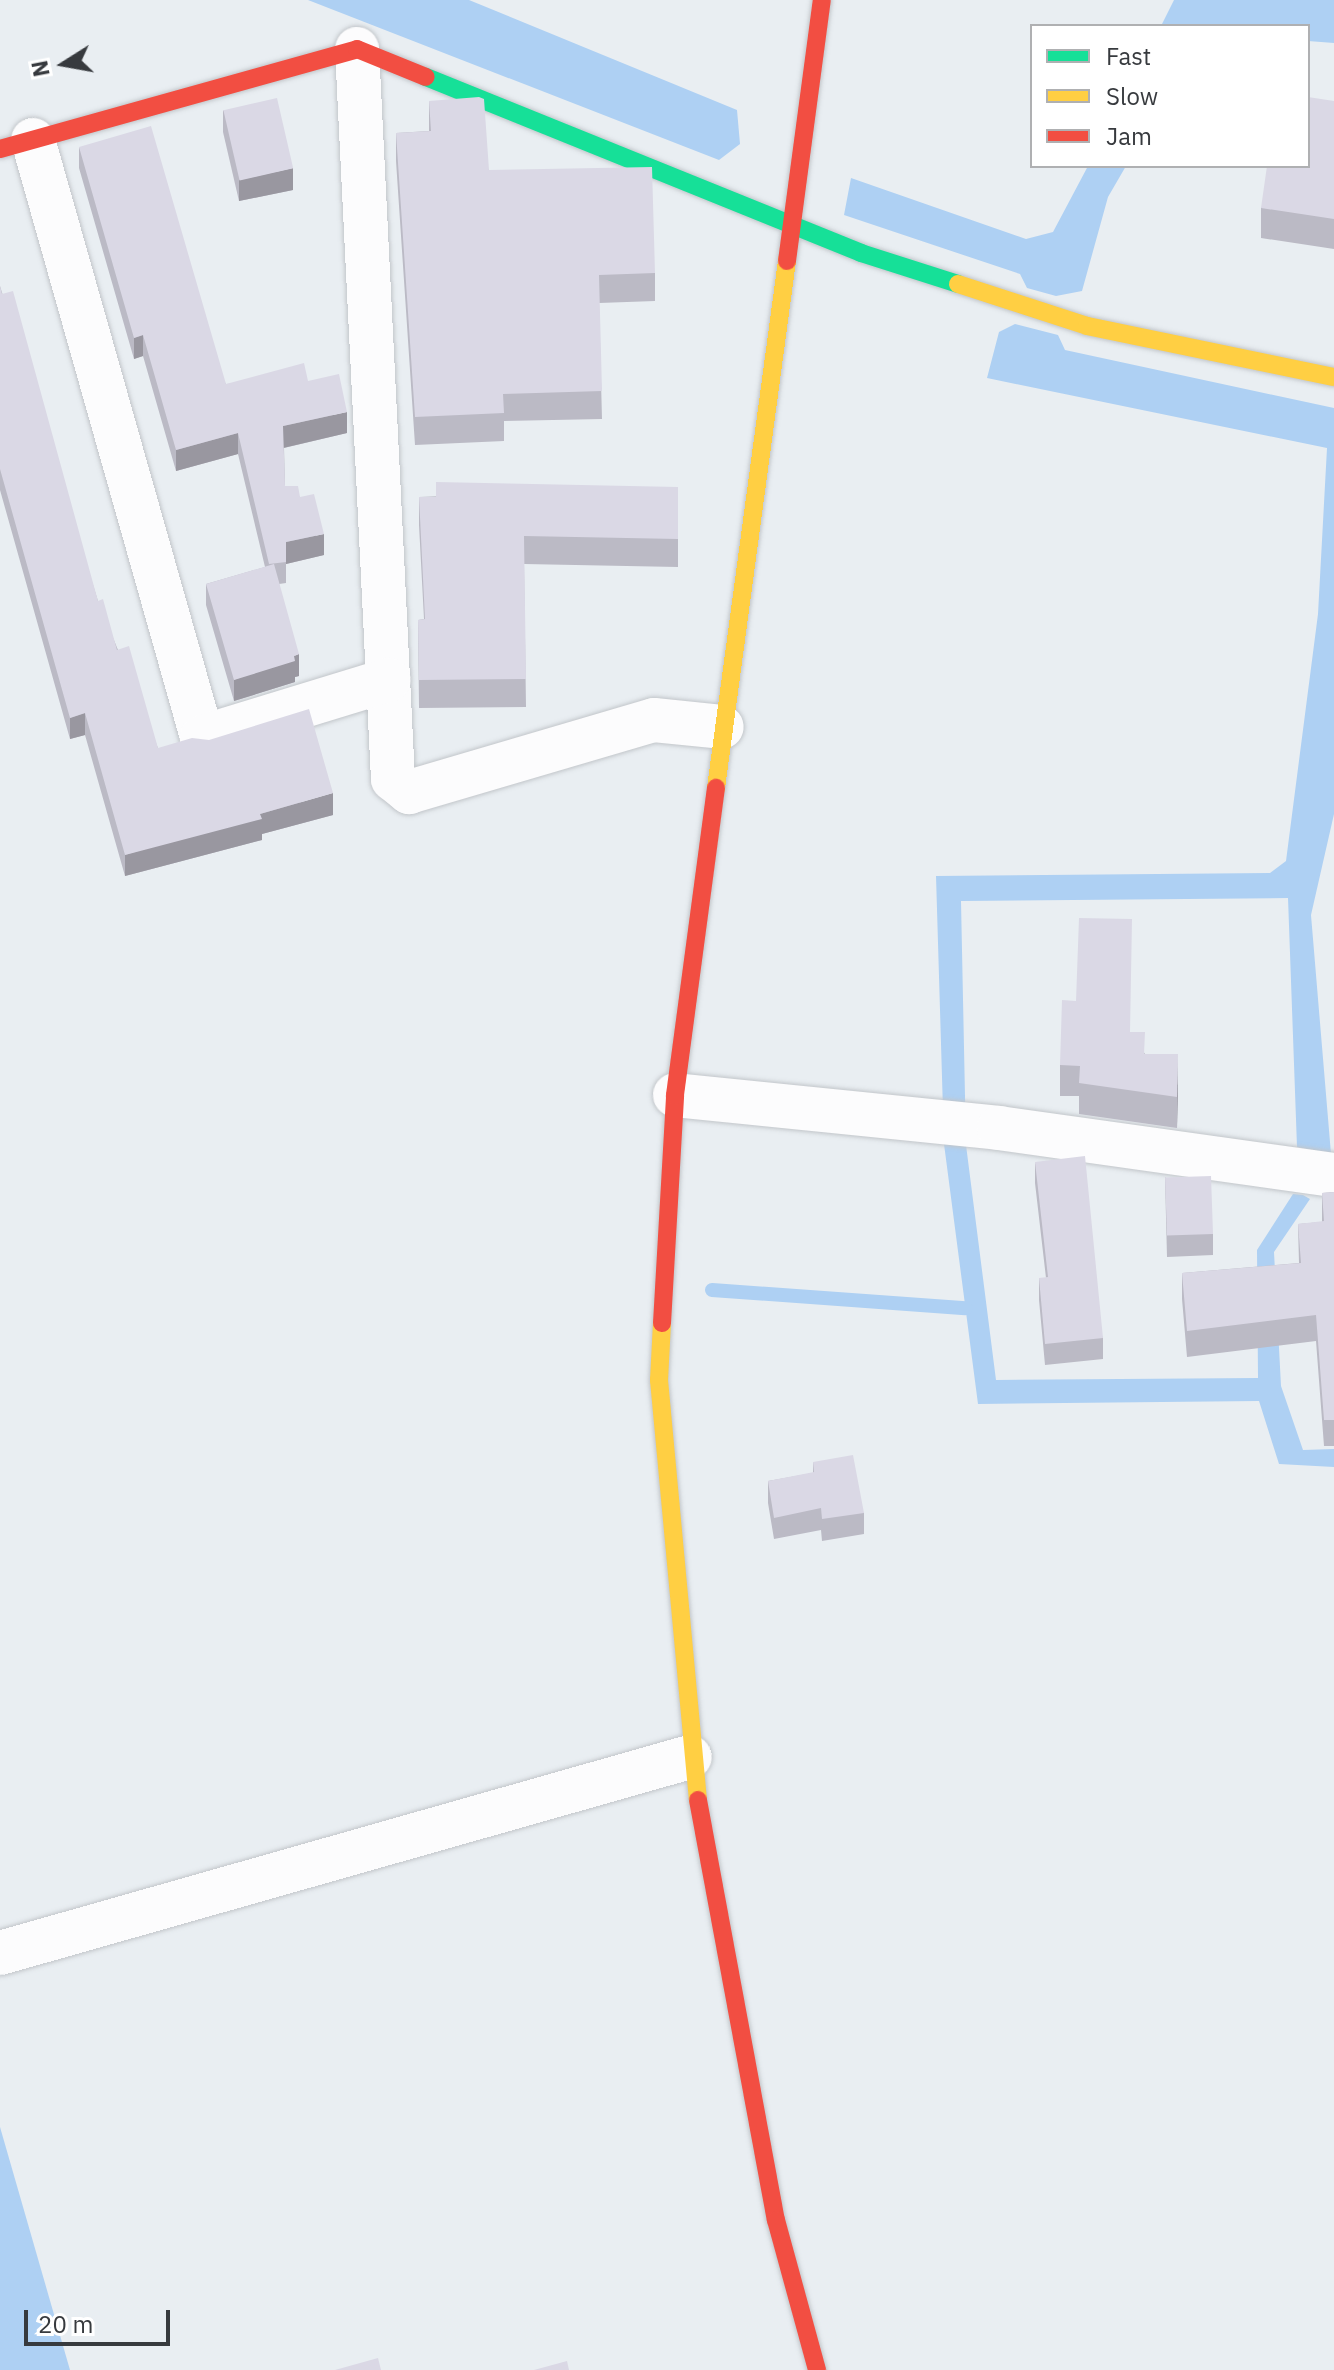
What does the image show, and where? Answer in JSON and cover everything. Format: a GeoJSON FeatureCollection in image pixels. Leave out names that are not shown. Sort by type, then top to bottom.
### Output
{"type":"FeatureCollection","features":[{"type":"Feature","properties":{"kind":"street"},"geometry":{"type":"LineString","coordinates":[[817,2370],[776,2220],[690,1757],[659,1380],[675,1095],[822,0]]}},
{"type":"Feature","properties":{"kind":"street"},"geometry":{"type":"LineString","coordinates":[[357,49],[393,779],[409,792],[654,720],[722,727]]}},
{"type":"Feature","properties":{"kind":"street"},"geometry":{"type":"LineString","coordinates":[[388,680],[202,737],[17,144],[357,49],[861,253],[1087,326],[1334,377]]}},
{"type":"Feature","properties":{"kind":"street"},"geometry":{"type":"LineString","coordinates":[[675,1095],[954,1124],[1334,1175]]}},
{"type":"Feature","properties":{"kind":"street"},"geometry":{"type":"LineString","coordinates":[[0,1953],[690,1757]]}},
{"type":"Feature","properties":{"kind":"water"},"geometry":{"type":"Polygon","coordinates":[[[308,0],[469,0],[737,110],[740,144],[719,160],[308,0]]]}},
{"type":"Feature","properties":{"kind":"water"},"geometry":{"type":"Polygon","coordinates":[[[1174,0],[1334,0],[1334,43],[1310,41],[1310,24],[1162,24],[1174,0]]]}},
{"type":"Feature","properties":{"kind":"water"},"geometry":{"type":"Polygon","coordinates":[[[1087,168],[1125,168],[1108,197],[1082,291],[1056,296],[1027,288],[1020,274],[844,215],[851,178],[1026,239],[1053,232],[1087,168]]]}},
{"type":"Feature","properties":{"kind":"water"},"geometry":{"type":"Polygon","coordinates":[[[1015,324],[1058,335],[1065,350],[1334,408],[1334,814],[1311,915],[1331,1154],[1297,1147],[1288,898],[961,901],[966,1145],[996,1380],[1258,1378],[1257,1250],[1293,1194],[1303,1195],[1310,1199],[1274,1252],[1281,1386],[1303,1450],[1334,1449],[1334,1467],[1279,1464],[1259,1401],[978,1404],[944,1144],[936,876],[1270,873],[1286,861],[1318,614],[1327,448],[987,378],[999,332],[1015,324]]]}},
{"type":"Feature","properties":{"kind":"water"},"geometry":{"type":"Polygon","coordinates":[[[0,2127],[70,2370],[0,2370],[0,2127]]]}},
{"type":"Feature","properties":{"kind":"building"},"geometry":{"type":"Polygon","coordinates":[[[1310,97],[1334,101],[1334,219],[1261,208],[1267,168],[1310,168],[1310,97]]]}},
{"type":"Feature","properties":{"kind":"building"},"geometry":{"type":"Polygon","coordinates":[[[277,98],[293,168],[240,181],[223,110],[277,98]]]}},
{"type":"Feature","properties":{"kind":"building"},"geometry":{"type":"Polygon","coordinates":[[[484,99],[489,170],[652,167],[655,273],[599,275],[602,391],[503,394],[504,413],[415,417],[396,133],[431,131],[429,101],[484,99]]]}},
{"type":"Feature","properties":{"kind":"building"},"geometry":{"type":"Polygon","coordinates":[[[151,126],[226,384],[304,363],[308,381],[339,374],[347,412],[283,426],[285,486],[298,486],[300,497],[314,494],[324,534],[286,542],[286,562],[269,564],[238,433],[176,450],[143,335],[134,338],[79,147],[151,126]]]}},
{"type":"Feature","properties":{"kind":"building"},"geometry":{"type":"Polygon","coordinates":[[[0,286],[2,294],[13,291],[98,601],[103,599],[117,650],[129,646],[158,748],[192,738],[209,740],[309,709],[333,793],[260,814],[262,819],[125,855],[85,713],[70,718],[0,469],[0,286]]]}},
{"type":"Feature","properties":{"kind":"building"},"geometry":{"type":"Polygon","coordinates":[[[436,482],[678,487],[678,539],[524,536],[526,679],[419,680],[418,620],[425,619],[419,497],[436,497],[436,482]]]}},
{"type":"Feature","properties":{"kind":"building"},"geometry":{"type":"Polygon","coordinates":[[[274,564],[299,654],[294,656],[295,661],[234,680],[206,584],[274,564]]]}},
{"type":"Feature","properties":{"kind":"building"},"geometry":{"type":"Polygon","coordinates":[[[1079,918],[1132,919],[1130,1032],[1145,1032],[1144,1054],[1178,1054],[1177,1097],[1079,1083],[1080,1066],[1060,1065],[1062,1000],[1076,1001],[1079,918]]]}},
{"type":"Feature","properties":{"kind":"building"},"geometry":{"type":"Polygon","coordinates":[[[1085,1156],[1103,1338],[1045,1344],[1039,1278],[1048,1277],[1035,1162],[1085,1156]]]}},
{"type":"Feature","properties":{"kind":"building"},"geometry":{"type":"Polygon","coordinates":[[[1211,1176],[1213,1234],[1167,1236],[1165,1178],[1211,1176]]]}},
{"type":"Feature","properties":{"kind":"building"},"geometry":{"type":"Polygon","coordinates":[[[1334,1192],[1334,1420],[1324,1420],[1316,1315],[1187,1331],[1182,1273],[1301,1263],[1298,1224],[1324,1221],[1322,1193],[1334,1192]]]}},
{"type":"Feature","properties":{"kind":"building"},"geometry":{"type":"Polygon","coordinates":[[[853,1455],[864,1513],[822,1519],[821,1508],[774,1518],[768,1481],[814,1472],[813,1462],[853,1455]]]}},
{"type":"Feature","properties":{"kind":"building"},"geometry":{"type":"Polygon","coordinates":[[[378,2358],[381,2370],[335,2370],[378,2358]]]}},
{"type":"Feature","properties":{"kind":"building"},"geometry":{"type":"Polygon","coordinates":[[[567,2361],[569,2370],[534,2370],[567,2361]]]}},
{"type":"Feature","properties":{"kind":"waterway"},"geometry":{"type":"LineString","coordinates":[[712,1290],[965,1308]]}},
{"type":"Feature","properties":{"kind":"traffic: fast"},"geometry":{"type":"LineString","coordinates":[[426,77],[861,253],[958,284]]}},
{"type":"Feature","properties":{"kind":"traffic: slow"},"geometry":{"type":"LineString","coordinates":[[716,788],[787,261]]}},
{"type":"Feature","properties":{"kind":"traffic: slow"},"geometry":{"type":"LineString","coordinates":[[958,284],[1087,326],[1334,377]]}},
{"type":"Feature","properties":{"kind":"traffic: slow"},"geometry":{"type":"LineString","coordinates":[[662,1323],[659,1380],[698,1800]]}},
{"type":"Feature","properties":{"kind":"traffic: jam"},"geometry":{"type":"LineString","coordinates":[[787,261],[822,0]]}},
{"type":"Feature","properties":{"kind":"traffic: jam"},"geometry":{"type":"LineString","coordinates":[[0,149],[357,49],[426,77]]}},
{"type":"Feature","properties":{"kind":"traffic: jam"},"geometry":{"type":"LineString","coordinates":[[662,1323],[675,1095],[716,788]]}},
{"type":"Feature","properties":{"kind":"traffic: jam"},"geometry":{"type":"LineString","coordinates":[[698,1800],[776,2220],[817,2370]]}}]}
